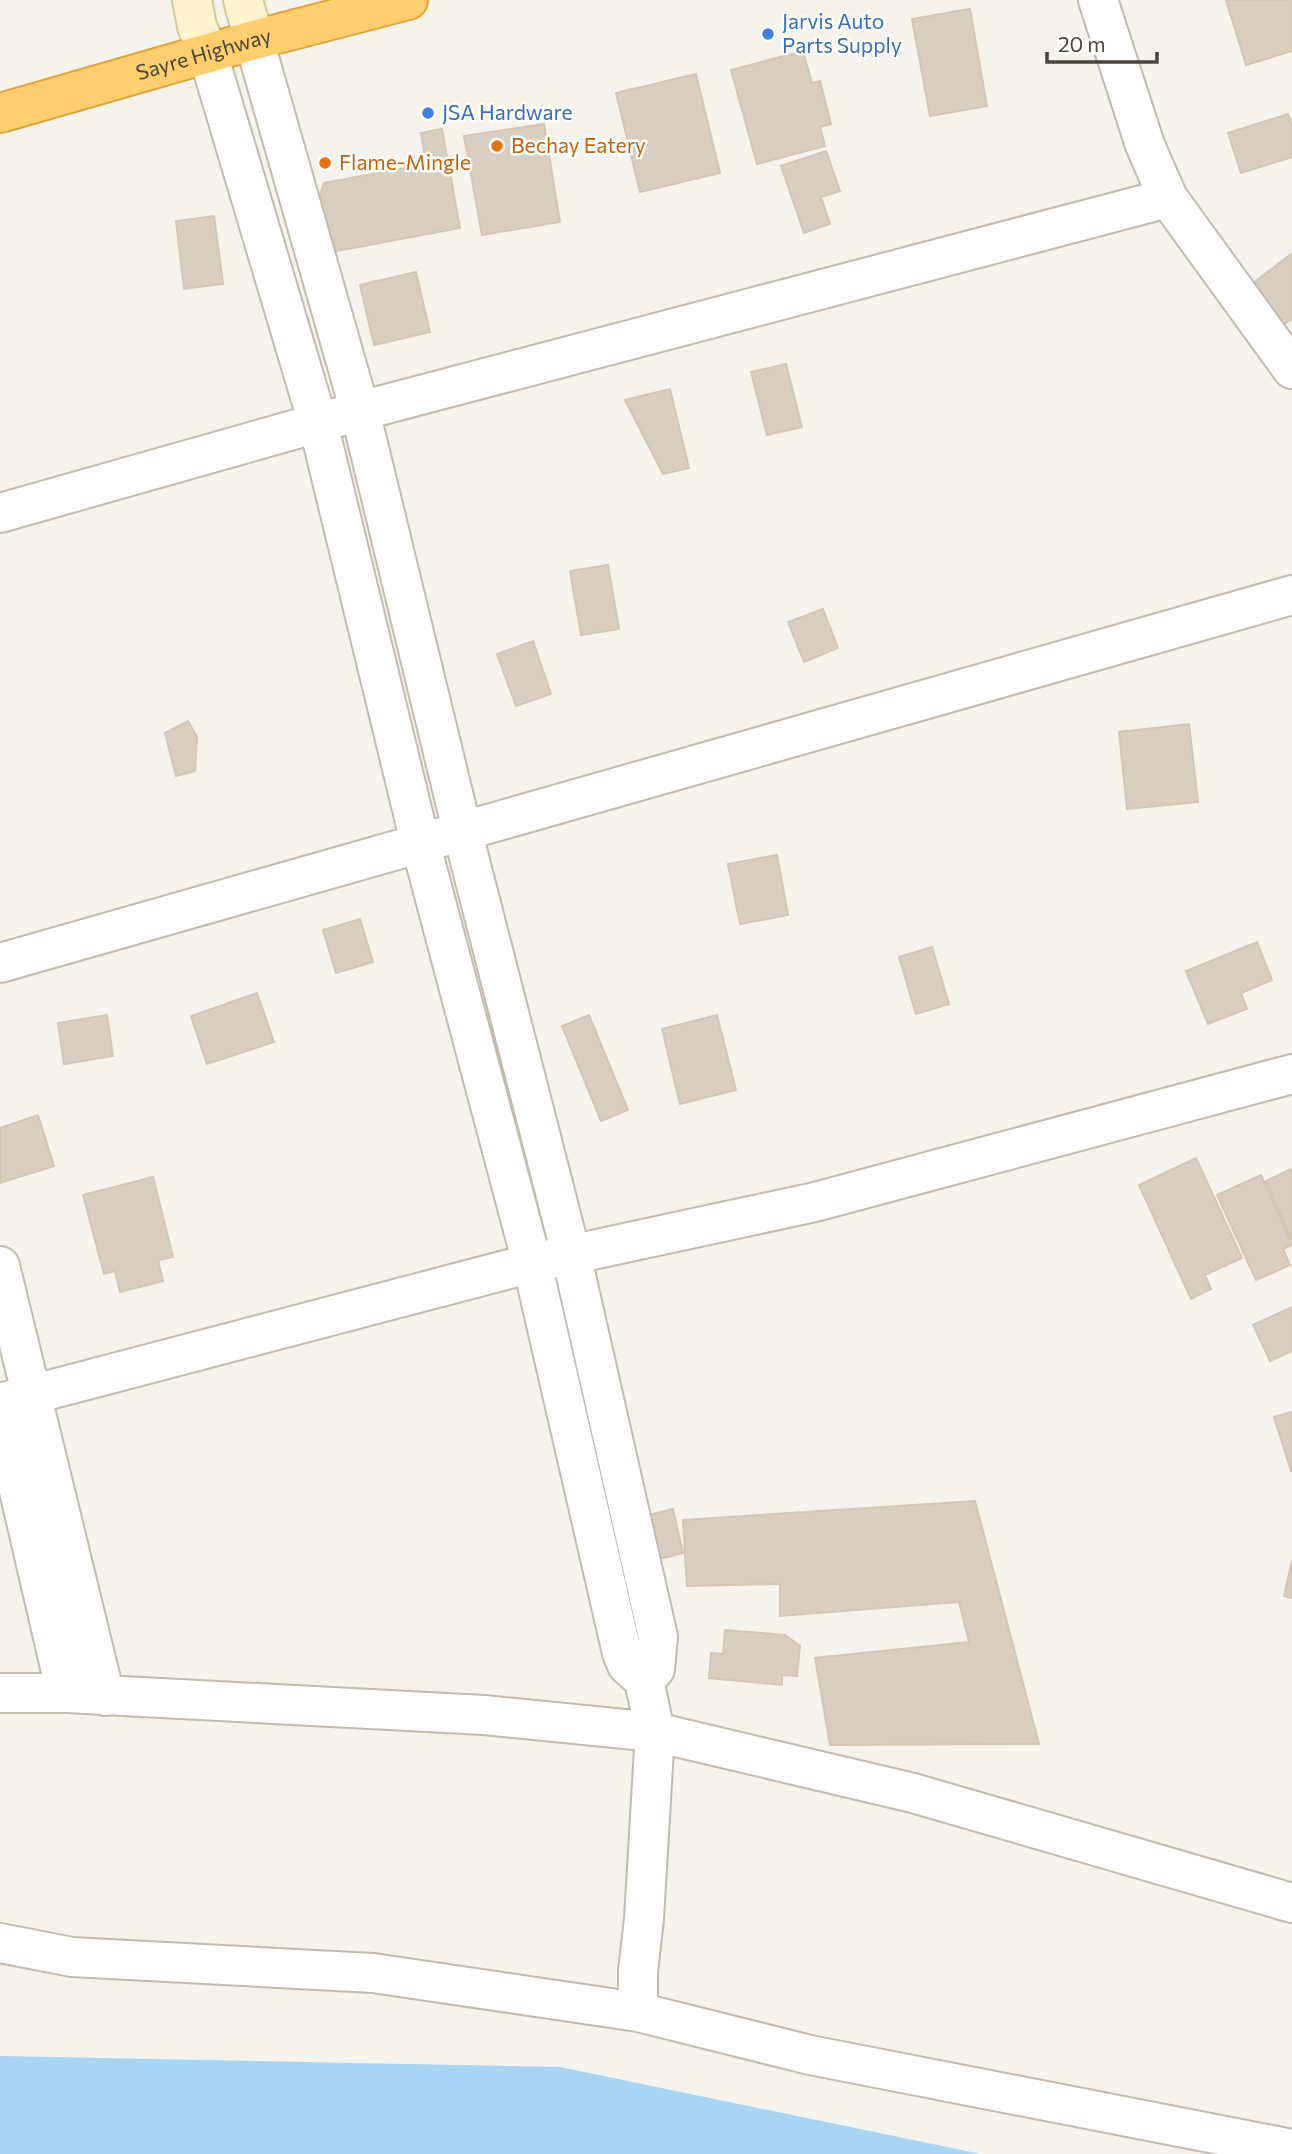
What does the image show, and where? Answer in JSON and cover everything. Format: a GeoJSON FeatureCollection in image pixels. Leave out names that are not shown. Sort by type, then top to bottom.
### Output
{"type":"FeatureCollection","features":[{"type":"Feature","properties":{"kind":"highway","name":"Sayre Highway"},"geometry":{"type":"LineString","coordinates":[[0,113],[254,40],[408,0]]}},
{"type":"Feature","properties":{"kind":"main road"},"geometry":{"type":"LineString","coordinates":[[192,0],[197,26],[208,54]]}},
{"type":"Feature","properties":{"kind":"main road"},"geometry":{"type":"LineString","coordinates":[[243,0],[254,40]]}},
{"type":"Feature","properties":{"kind":"street"},"geometry":{"type":"LineString","coordinates":[[1097,0],[1144,145],[1168,198],[1292,369]]}},
{"type":"Feature","properties":{"kind":"street"},"geometry":{"type":"LineString","coordinates":[[254,40],[360,411],[462,830],[571,1254],[658,1637],[654,1669],[644,1681]]}},
{"type":"Feature","properties":{"kind":"street"},"geometry":{"type":"LineString","coordinates":[[208,54],[318,423],[421,842],[532,1263],[622,1653],[627,1665],[644,1681],[655,1732],[644,1919],[638,1971],[638,2012]]}},
{"type":"Feature","properties":{"kind":"street"},"geometry":{"type":"LineString","coordinates":[[0,513],[360,411],[1168,198]]}},
{"type":"Feature","properties":{"kind":"street"},"geometry":{"type":"LineString","coordinates":[[0,963],[1292,595]]}},
{"type":"Feature","properties":{"kind":"street"},"geometry":{"type":"LineString","coordinates":[[10,1402],[532,1263],[815,1202],[1292,1074]]}},
{"type":"Feature","properties":{"kind":"street"},"geometry":{"type":"LineString","coordinates":[[0,1266],[10,1402],[66,1693]]}},
{"type":"Feature","properties":{"kind":"street"},"geometry":{"type":"LineString","coordinates":[[10,1402],[105,1696]]}},
{"type":"Feature","properties":{"kind":"street"},"geometry":{"type":"LineString","coordinates":[[0,1693],[66,1693],[484,1715],[655,1732],[913,1793],[1292,1903]]}},
{"type":"Feature","properties":{"kind":"street"},"geometry":{"type":"LineString","coordinates":[[0,1943],[72,1957],[373,1973],[638,2012],[810,2054],[1292,2149]]}},
{"type":"Feature","properties":{"kind":"water"},"geometry":{"type":"Polygon","coordinates":[[[0,2056],[560,2067],[981,2154],[0,2154],[0,2056]]]}},
{"type":"Feature","properties":{"kind":"building"},"geometry":{"type":"Polygon","coordinates":[[[1226,0],[1292,0],[1292,51],[1246,65],[1226,0]]]}},
{"type":"Feature","properties":{"kind":"building"},"geometry":{"type":"Polygon","coordinates":[[[970,9],[987,106],[930,116],[912,19],[970,9]]]}},
{"type":"Feature","properties":{"kind":"building"},"geometry":{"type":"Polygon","coordinates":[[[803,51],[812,83],[820,81],[831,124],[820,127],[825,146],[757,164],[731,70],[803,51]]]}},
{"type":"Feature","properties":{"kind":"building"},"geometry":{"type":"Polygon","coordinates":[[[696,74],[720,173],[640,192],[616,93],[696,74]]]}},
{"type":"Feature","properties":{"kind":"building"},"geometry":{"type":"Polygon","coordinates":[[[1288,114],[1292,126],[1292,157],[1241,173],[1228,133],[1288,114]]]}},
{"type":"Feature","properties":{"kind":"building"},"geometry":{"type":"Polygon","coordinates":[[[544,124],[560,222],[482,235],[464,136],[544,124]]]}},
{"type":"Feature","properties":{"kind":"building"},"geometry":{"type":"Polygon","coordinates":[[[442,129],[460,228],[331,252],[320,195],[324,183],[426,164],[421,133],[442,129]]]}},
{"type":"Feature","properties":{"kind":"building"},"geometry":{"type":"Polygon","coordinates":[[[826,151],[840,191],[821,197],[830,224],[804,233],[781,166],[826,151]]]}},
{"type":"Feature","properties":{"kind":"building"},"geometry":{"type":"Polygon","coordinates":[[[214,216],[223,284],[184,289],[176,221],[214,216]]]}},
{"type":"Feature","properties":{"kind":"building"},"geometry":{"type":"Polygon","coordinates":[[[1291,254],[1292,319],[1283,325],[1252,284],[1291,254]]]}},
{"type":"Feature","properties":{"kind":"building"},"geometry":{"type":"Polygon","coordinates":[[[416,272],[430,332],[374,345],[360,285],[416,272]]]}},
{"type":"Feature","properties":{"kind":"building"},"geometry":{"type":"Polygon","coordinates":[[[786,364],[802,427],[767,435],[751,372],[786,364]]]}},
{"type":"Feature","properties":{"kind":"building"},"geometry":{"type":"Polygon","coordinates":[[[670,389],[689,468],[663,474],[625,400],[670,389]]]}},
{"type":"Feature","properties":{"kind":"building"},"geometry":{"type":"Polygon","coordinates":[[[608,565],[619,629],[581,635],[570,571],[608,565]]]}},
{"type":"Feature","properties":{"kind":"building"},"geometry":{"type":"Polygon","coordinates":[[[823,609],[838,648],[804,662],[788,622],[823,609]]]}},
{"type":"Feature","properties":{"kind":"building"},"geometry":{"type":"Polygon","coordinates":[[[533,641],[551,694],[516,706],[497,654],[533,641]]]}},
{"type":"Feature","properties":{"kind":"building"},"geometry":{"type":"Polygon","coordinates":[[[188,721],[197,737],[195,771],[176,776],[165,733],[188,721]]]}},
{"type":"Feature","properties":{"kind":"building"},"geometry":{"type":"Polygon","coordinates":[[[1189,724],[1198,802],[1127,809],[1119,732],[1189,724]]]}},
{"type":"Feature","properties":{"kind":"building"},"geometry":{"type":"Polygon","coordinates":[[[777,855],[788,915],[740,924],[728,864],[777,855]]]}},
{"type":"Feature","properties":{"kind":"building"},"geometry":{"type":"Polygon","coordinates":[[[360,919],[373,962],[336,973],[323,930],[360,919]]]}},
{"type":"Feature","properties":{"kind":"building"},"geometry":{"type":"Polygon","coordinates":[[[1257,942],[1272,980],[1241,993],[1247,1009],[1208,1024],[1186,971],[1257,942]]]}},
{"type":"Feature","properties":{"kind":"building"},"geometry":{"type":"Polygon","coordinates":[[[932,947],[949,1004],[916,1014],[899,957],[932,947]]]}},
{"type":"Feature","properties":{"kind":"building"},"geometry":{"type":"Polygon","coordinates":[[[257,993],[274,1042],[207,1064],[191,1016],[257,993]]]}},
{"type":"Feature","properties":{"kind":"building"},"geometry":{"type":"Polygon","coordinates":[[[107,1015],[113,1056],[64,1064],[58,1023],[107,1015]]]}},
{"type":"Feature","properties":{"kind":"building"},"geometry":{"type":"Polygon","coordinates":[[[589,1015],[628,1110],[601,1121],[562,1026],[589,1015]]]}},
{"type":"Feature","properties":{"kind":"building"},"geometry":{"type":"Polygon","coordinates":[[[717,1015],[736,1090],[680,1104],[662,1029],[717,1015]]]}},
{"type":"Feature","properties":{"kind":"building"},"geometry":{"type":"Polygon","coordinates":[[[38,1115],[54,1166],[0,1183],[0,1128],[38,1115]]]}},
{"type":"Feature","properties":{"kind":"building"},"geometry":{"type":"Polygon","coordinates":[[[1196,1158],[1242,1258],[1205,1275],[1211,1289],[1191,1299],[1139,1185],[1196,1158]]]}},
{"type":"Feature","properties":{"kind":"building"},"geometry":{"type":"Polygon","coordinates":[[[1292,1170],[1292,1240],[1266,1181],[1292,1170]]]}},
{"type":"Feature","properties":{"kind":"building"},"geometry":{"type":"Polygon","coordinates":[[[1261,1175],[1292,1245],[1283,1249],[1290,1265],[1256,1280],[1217,1195],[1261,1175]]]}},
{"type":"Feature","properties":{"kind":"building"},"geometry":{"type":"Polygon","coordinates":[[[153,1177],[173,1257],[158,1260],[163,1281],[120,1292],[115,1271],[104,1274],[83,1195],[153,1177]]]}},
{"type":"Feature","properties":{"kind":"building"},"geometry":{"type":"Polygon","coordinates":[[[1292,1307],[1292,1351],[1270,1361],[1253,1325],[1292,1307]]]}},
{"type":"Feature","properties":{"kind":"building"},"geometry":{"type":"Polygon","coordinates":[[[1292,1412],[1292,1471],[1291,1471],[1274,1417],[1292,1412]]]}},
{"type":"Feature","properties":{"kind":"building"},"geometry":{"type":"Polygon","coordinates":[[[975,1501],[1039,1744],[830,1745],[815,1658],[969,1642],[959,1602],[780,1616],[780,1584],[687,1586],[683,1520],[975,1501]]]}},
{"type":"Feature","properties":{"kind":"building"},"geometry":{"type":"Polygon","coordinates":[[[673,1509],[683,1553],[651,1561],[640,1517],[673,1509]]]}},
{"type":"Feature","properties":{"kind":"building"},"geometry":{"type":"Polygon","coordinates":[[[1292,1560],[1292,1598],[1284,1596],[1292,1560]]]}},
{"type":"Feature","properties":{"kind":"building"},"geometry":{"type":"Polygon","coordinates":[[[725,1630],[785,1635],[800,1646],[797,1676],[782,1675],[782,1685],[709,1678],[711,1653],[723,1654],[725,1630]]]}},
{"type":"Feature","properties":{"kind":"place","name":"Jarvis Auto Parts Supply"},"geometry":{"type":"Point","coordinates":[768,34]}},
{"type":"Feature","properties":{"kind":"place","name":"JSA Hardware"},"geometry":{"type":"Point","coordinates":[428,113]}},
{"type":"Feature","properties":{"kind":"place","name":"Bechay Eatery"},"geometry":{"type":"Point","coordinates":[497,146]}},
{"type":"Feature","properties":{"kind":"place","name":"Flame-Mingle"},"geometry":{"type":"Point","coordinates":[325,163]}}]}
